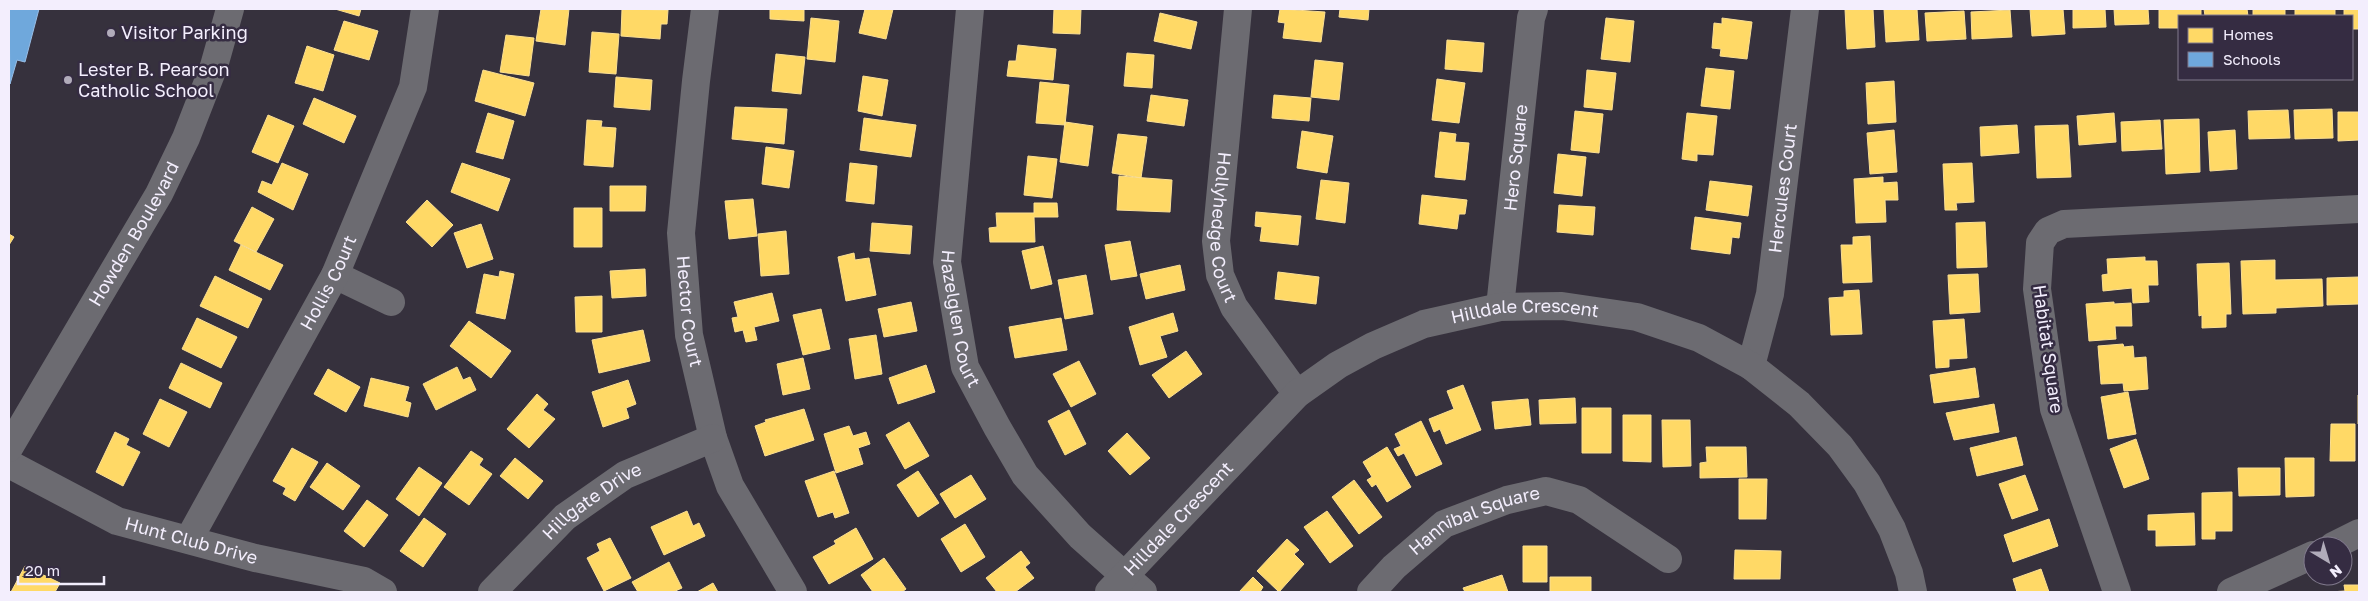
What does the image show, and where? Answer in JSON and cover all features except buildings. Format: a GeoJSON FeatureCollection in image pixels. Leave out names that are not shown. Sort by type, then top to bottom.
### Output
{"type":"FeatureCollection","features":[{"type":"Feature","properties":{"kind":"street","name":"Howden Boulevard"},"geometry":{"type":"LineString","coordinates":[[9,448],[159,194],[186,138],[204,93],[214,66],[230,9]]}},
{"type":"Feature","properties":{"kind":"street","name":"Hollis Court"},"geometry":{"type":"LineString","coordinates":[[189,538],[335,275],[413,87],[425,9]]}},
{"type":"Feature","properties":{"kind":"street","name":"Hector Court"},"geometry":{"type":"LineString","coordinates":[[705,9],[681,233],[689,335],[713,438],[730,486],[793,592]]}},
{"type":"Feature","properties":{"kind":"street","name":"Hazelglen Court"},"geometry":{"type":"LineString","coordinates":[[970,9],[947,262],[966,367],[997,427],[1025,475],[1126,587]]}},
{"type":"Feature","properties":{"kind":"street","name":"Hollyhedge Court"},"geometry":{"type":"LineString","coordinates":[[1238,9],[1216,241],[1220,276],[1234,307],[1297,394]]}},
{"type":"Feature","properties":{"kind":"street","name":"Hero Square"},"geometry":{"type":"LineString","coordinates":[[1500,307],[1531,18],[1534,9]]}},
{"type":"Feature","properties":{"kind":"street","name":"Hercules Court"},"geometry":{"type":"LineString","coordinates":[[1751,366],[1770,294],[1805,9]]}},
{"type":"Feature","properties":{"kind":"street","name":"Habitat Square"},"geometry":{"type":"LineString","coordinates":[[2117,592],[2054,409],[2037,289],[2040,243],[2048,231],[2064,224],[2359,209]]}},
{"type":"Feature","properties":{"kind":"street"},"geometry":{"type":"LineString","coordinates":[[335,275],[391,302]]}},
{"type":"Feature","properties":{"kind":"street","name":"Hilldale Crescent"},"geometry":{"type":"LineString","coordinates":[[1126,587],[1297,394],[1338,365],[1416,328],[1500,307],[1562,306],[1637,317],[1700,338],[1751,366],[1799,404],[1840,446],[1867,483],[1892,529],[1909,573],[1913,592]]}},
{"type":"Feature","properties":{"kind":"street","name":"Hillgate Drive"},"geometry":{"type":"LineString","coordinates":[[492,592],[565,517],[625,474],[713,438]]}},
{"type":"Feature","properties":{"kind":"street","name":"Hunt Club Drive"},"geometry":{"type":"LineString","coordinates":[[9,464],[117,521],[189,538],[255,558],[364,581],[383,592]]}},
{"type":"Feature","properties":{"kind":"street","name":"Hannibal Square"},"geometry":{"type":"LineString","coordinates":[[1371,592],[1394,567],[1444,524],[1507,500],[1546,491],[1579,500],[1668,558]]}},
{"type":"Feature","properties":{"kind":"street"},"geometry":{"type":"LineString","coordinates":[[2231,592],[2303,560]]}},
{"type":"Feature","properties":{"kind":"place","name":"Visitor Parking"},"geometry":{"type":"Point","coordinates":[111,33]}},
{"type":"Feature","properties":{"kind":"place","name":"Lester B. Pearson Catholic School"},"geometry":{"type":"Point","coordinates":[68,80]}}]}
